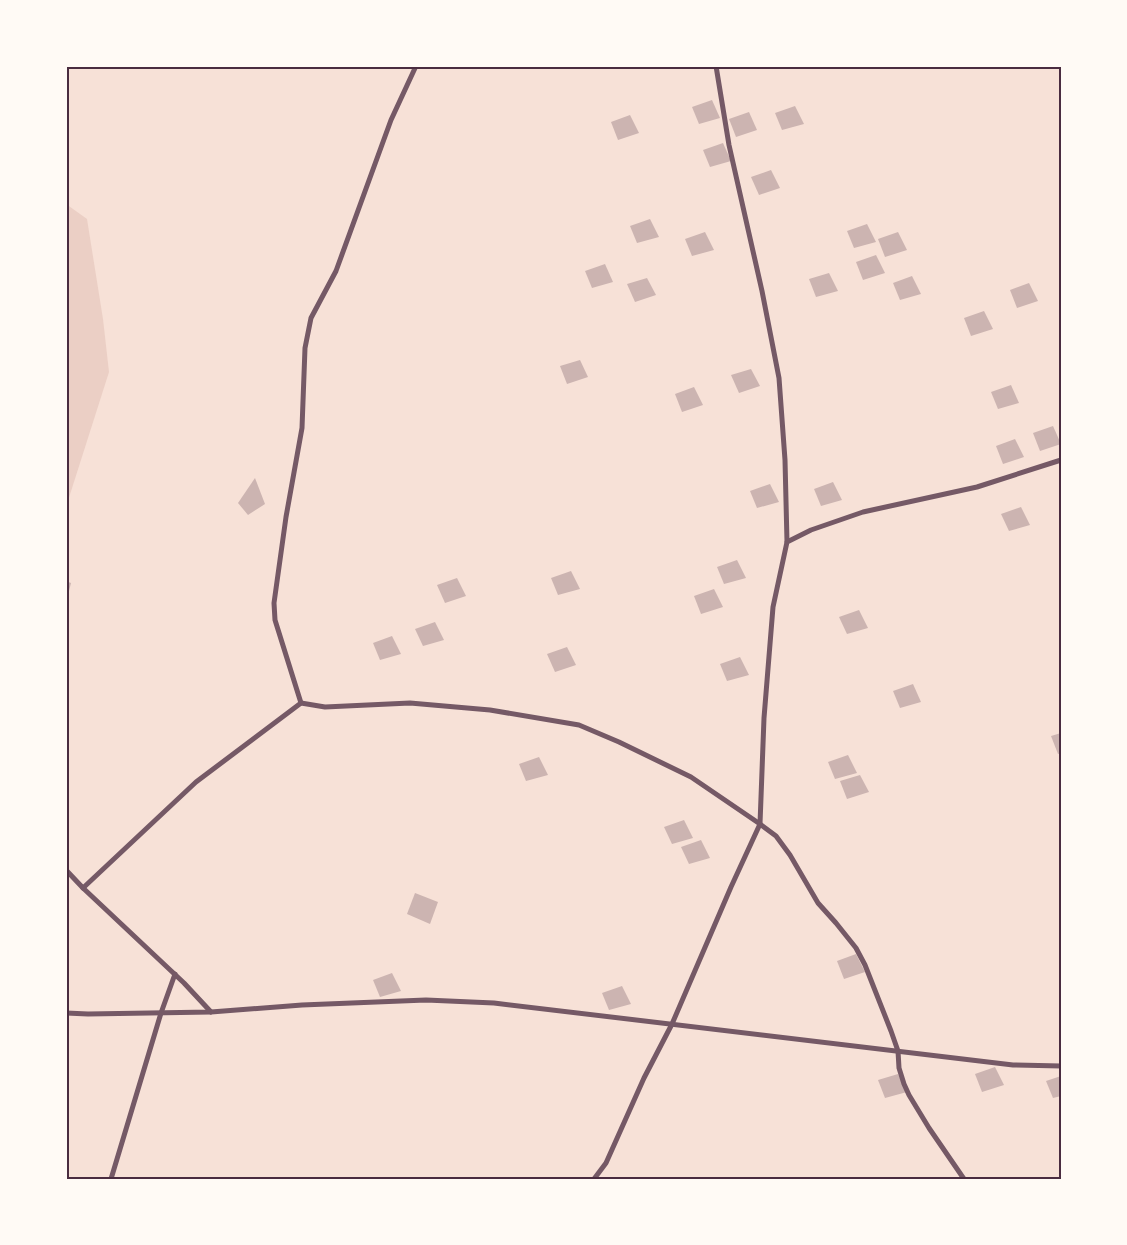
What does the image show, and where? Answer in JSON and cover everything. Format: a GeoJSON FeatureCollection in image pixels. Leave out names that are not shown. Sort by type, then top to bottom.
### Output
{"type":"FeatureCollection","features":[{"type":"Feature","properties":{"kind":"street"},"geometry":{"type":"LineString","coordinates":[[301,703],[275,620],[274,603],[286,517],[302,428],[305,348],[312,318],[336,272],[391,120],[416,66]]}},
{"type":"Feature","properties":{"kind":"street"},"geometry":{"type":"LineString","coordinates":[[594,1179],[606,1163],[644,1078],[672,1024],[731,886],[760,824],[764,718],[773,607],[787,542],[785,460],[779,378],[730,145],[716,66]]}},
{"type":"Feature","properties":{"kind":"street"},"geometry":{"type":"LineString","coordinates":[[787,542],[811,530],[863,512],[977,487],[1061,460]]}},
{"type":"Feature","properties":{"kind":"street"},"geometry":{"type":"LineString","coordinates":[[82,888],[196,782],[301,703],[325,707],[410,703],[490,710],[579,725],[691,777],[776,836],[790,855],[818,903],[856,948],[865,964],[898,1051],[899,1068],[909,1095],[964,1179]]}},
{"type":"Feature","properties":{"kind":"street"},"geometry":{"type":"LineString","coordinates":[[66,870],[82,888],[175,974],[211,1012]]}},
{"type":"Feature","properties":{"kind":"street"},"geometry":{"type":"LineString","coordinates":[[111,1179],[161,1012],[175,974]]}},
{"type":"Feature","properties":{"kind":"street"},"geometry":{"type":"LineString","coordinates":[[66,1013],[211,1012],[426,1000],[494,1003],[1014,1065],[1061,1066]]}},
{"type":"Feature","properties":{"kind":"shaded area"},"geometry":{"type":"Polygon","coordinates":[[[66,204],[87,219],[103,319],[109,372],[66,507],[66,204]]]}},
{"type":"Feature","properties":{"kind":"building"},"geometry":{"type":"Polygon","coordinates":[[[712,100],[720,118],[699,124],[692,107],[712,100]]]}},
{"type":"Feature","properties":{"kind":"building"},"geometry":{"type":"Polygon","coordinates":[[[795,106],[804,124],[782,130],[775,113],[795,106]]]}},
{"type":"Feature","properties":{"kind":"building"},"geometry":{"type":"Polygon","coordinates":[[[749,112],[757,130],[736,137],[729,119],[749,112]]]}},
{"type":"Feature","properties":{"kind":"building"},"geometry":{"type":"Polygon","coordinates":[[[630,115],[639,133],[618,140],[611,122],[630,115]]]}},
{"type":"Feature","properties":{"kind":"building"},"geometry":{"type":"Polygon","coordinates":[[[723,143],[731,161],[710,167],[703,150],[723,143]]]}},
{"type":"Feature","properties":{"kind":"building"},"geometry":{"type":"Polygon","coordinates":[[[771,170],[780,188],[759,195],[751,177],[771,170]]]}},
{"type":"Feature","properties":{"kind":"building"},"geometry":{"type":"Polygon","coordinates":[[[650,219],[659,237],[637,243],[630,226],[650,219]]]}},
{"type":"Feature","properties":{"kind":"building"},"geometry":{"type":"Polygon","coordinates":[[[867,224],[876,242],[854,248],[847,231],[867,224]]]}},
{"type":"Feature","properties":{"kind":"building"},"geometry":{"type":"Polygon","coordinates":[[[705,232],[714,250],[692,256],[685,239],[705,232]]]}},
{"type":"Feature","properties":{"kind":"building"},"geometry":{"type":"Polygon","coordinates":[[[898,232],[907,250],[885,257],[878,239],[898,232]]]}},
{"type":"Feature","properties":{"kind":"building"},"geometry":{"type":"Polygon","coordinates":[[[876,255],[885,273],[863,280],[856,262],[876,255]]]}},
{"type":"Feature","properties":{"kind":"building"},"geometry":{"type":"Polygon","coordinates":[[[605,264],[613,282],[592,288],[585,271],[605,264]]]}},
{"type":"Feature","properties":{"kind":"building"},"geometry":{"type":"Polygon","coordinates":[[[829,273],[838,291],[816,297],[809,279],[829,273]]]}},
{"type":"Feature","properties":{"kind":"building"},"geometry":{"type":"Polygon","coordinates":[[[912,276],[921,294],[900,300],[893,283],[912,276]]]}},
{"type":"Feature","properties":{"kind":"building"},"geometry":{"type":"Polygon","coordinates":[[[647,278],[656,295],[635,302],[627,284],[647,278]]]}},
{"type":"Feature","properties":{"kind":"building"},"geometry":{"type":"Polygon","coordinates":[[[1029,283],[1038,301],[1017,308],[1010,290],[1029,283]]]}},
{"type":"Feature","properties":{"kind":"building"},"geometry":{"type":"Polygon","coordinates":[[[984,311],[993,329],[971,336],[964,318],[984,311]]]}},
{"type":"Feature","properties":{"kind":"building"},"geometry":{"type":"Polygon","coordinates":[[[580,360],[588,377],[567,384],[560,366],[580,360]]]}},
{"type":"Feature","properties":{"kind":"building"},"geometry":{"type":"Polygon","coordinates":[[[751,369],[760,386],[739,393],[731,375],[751,369]]]}},
{"type":"Feature","properties":{"kind":"building"},"geometry":{"type":"Polygon","coordinates":[[[1011,385],[1019,403],[998,409],[991,392],[1011,385]]]}},
{"type":"Feature","properties":{"kind":"building"},"geometry":{"type":"Polygon","coordinates":[[[694,387],[703,405],[682,412],[675,394],[694,387]]]}},
{"type":"Feature","properties":{"kind":"building"},"geometry":{"type":"Polygon","coordinates":[[[1053,426],[1061,444],[1040,451],[1033,433],[1053,426]]]}},
{"type":"Feature","properties":{"kind":"building"},"geometry":{"type":"Polygon","coordinates":[[[1015,439],[1024,457],[1003,464],[996,446],[1015,439]]]}},
{"type":"Feature","properties":{"kind":"building"},"geometry":{"type":"Polygon","coordinates":[[[255,478],[265,504],[248,515],[238,503],[255,478]]]}},
{"type":"Feature","properties":{"kind":"building"},"geometry":{"type":"Polygon","coordinates":[[[833,482],[842,500],[821,506],[814,489],[833,482]]]}},
{"type":"Feature","properties":{"kind":"building"},"geometry":{"type":"Polygon","coordinates":[[[770,484],[779,502],[757,508],[750,491],[770,484]]]}},
{"type":"Feature","properties":{"kind":"building"},"geometry":{"type":"Polygon","coordinates":[[[1021,507],[1030,525],[1009,531],[1001,514],[1021,507]]]}},
{"type":"Feature","properties":{"kind":"building"},"geometry":{"type":"Polygon","coordinates":[[[737,560],[746,578],[724,584],[717,567],[737,560]]]}},
{"type":"Feature","properties":{"kind":"building"},"geometry":{"type":"Polygon","coordinates":[[[571,571],[580,589],[558,595],[551,578],[571,571]]]}},
{"type":"Feature","properties":{"kind":"building"},"geometry":{"type":"Polygon","coordinates":[[[457,578],[466,596],[445,603],[437,585],[457,578]]]}},
{"type":"Feature","properties":{"kind":"building"},"geometry":{"type":"Polygon","coordinates":[[[66,581],[71,583],[67,599],[66,599],[66,581]]]}},
{"type":"Feature","properties":{"kind":"building"},"geometry":{"type":"Polygon","coordinates":[[[714,589],[723,607],[701,614],[694,596],[714,589]]]}},
{"type":"Feature","properties":{"kind":"building"},"geometry":{"type":"Polygon","coordinates":[[[859,610],[868,628],[847,634],[839,617],[859,610]]]}},
{"type":"Feature","properties":{"kind":"building"},"geometry":{"type":"Polygon","coordinates":[[[435,622],[444,640],[423,646],[415,629],[435,622]]]}},
{"type":"Feature","properties":{"kind":"building"},"geometry":{"type":"Polygon","coordinates":[[[392,636],[401,654],[380,660],[373,643],[392,636]]]}},
{"type":"Feature","properties":{"kind":"building"},"geometry":{"type":"Polygon","coordinates":[[[567,647],[576,665],[555,672],[547,654],[567,647]]]}},
{"type":"Feature","properties":{"kind":"building"},"geometry":{"type":"Polygon","coordinates":[[[740,657],[749,675],[727,681],[720,664],[740,657]]]}},
{"type":"Feature","properties":{"kind":"building"},"geometry":{"type":"Polygon","coordinates":[[[913,684],[921,702],[900,708],[893,691],[913,684]]]}},
{"type":"Feature","properties":{"kind":"building"},"geometry":{"type":"Polygon","coordinates":[[[1061,733],[1061,753],[1058,754],[1051,736],[1061,733]]]}},
{"type":"Feature","properties":{"kind":"building"},"geometry":{"type":"Polygon","coordinates":[[[848,755],[857,773],[835,779],[828,762],[848,755]]]}},
{"type":"Feature","properties":{"kind":"building"},"geometry":{"type":"Polygon","coordinates":[[[539,757],[548,775],[526,781],[519,764],[539,757]]]}},
{"type":"Feature","properties":{"kind":"building"},"geometry":{"type":"Polygon","coordinates":[[[860,775],[869,792],[847,799],[840,781],[860,775]]]}},
{"type":"Feature","properties":{"kind":"building"},"geometry":{"type":"Polygon","coordinates":[[[684,820],[693,838],[672,844],[664,827],[684,820]]]}},
{"type":"Feature","properties":{"kind":"building"},"geometry":{"type":"Polygon","coordinates":[[[701,840],[710,858],[689,864],[681,847],[701,840]]]}},
{"type":"Feature","properties":{"kind":"building"},"geometry":{"type":"Polygon","coordinates":[[[415,893],[438,902],[430,924],[407,914],[415,893]]]}},
{"type":"Feature","properties":{"kind":"building"},"geometry":{"type":"Polygon","coordinates":[[[856,954],[865,972],[844,979],[837,961],[856,954]]]}},
{"type":"Feature","properties":{"kind":"building"},"geometry":{"type":"Polygon","coordinates":[[[392,973],[401,991],[380,997],[373,980],[392,973]]]}},
{"type":"Feature","properties":{"kind":"building"},"geometry":{"type":"Polygon","coordinates":[[[622,986],[631,1004],[609,1010],[602,993],[622,986]]]}},
{"type":"Feature","properties":{"kind":"building"},"geometry":{"type":"Polygon","coordinates":[[[995,1067],[1004,1085],[982,1092],[975,1074],[995,1067]]]}},
{"type":"Feature","properties":{"kind":"building"},"geometry":{"type":"Polygon","coordinates":[[[898,1074],[907,1092],[885,1098],[878,1080],[898,1074]]]}},
{"type":"Feature","properties":{"kind":"building"},"geometry":{"type":"Polygon","coordinates":[[[1061,1076],[1061,1096],[1053,1098],[1046,1081],[1061,1076]]]}}]}
